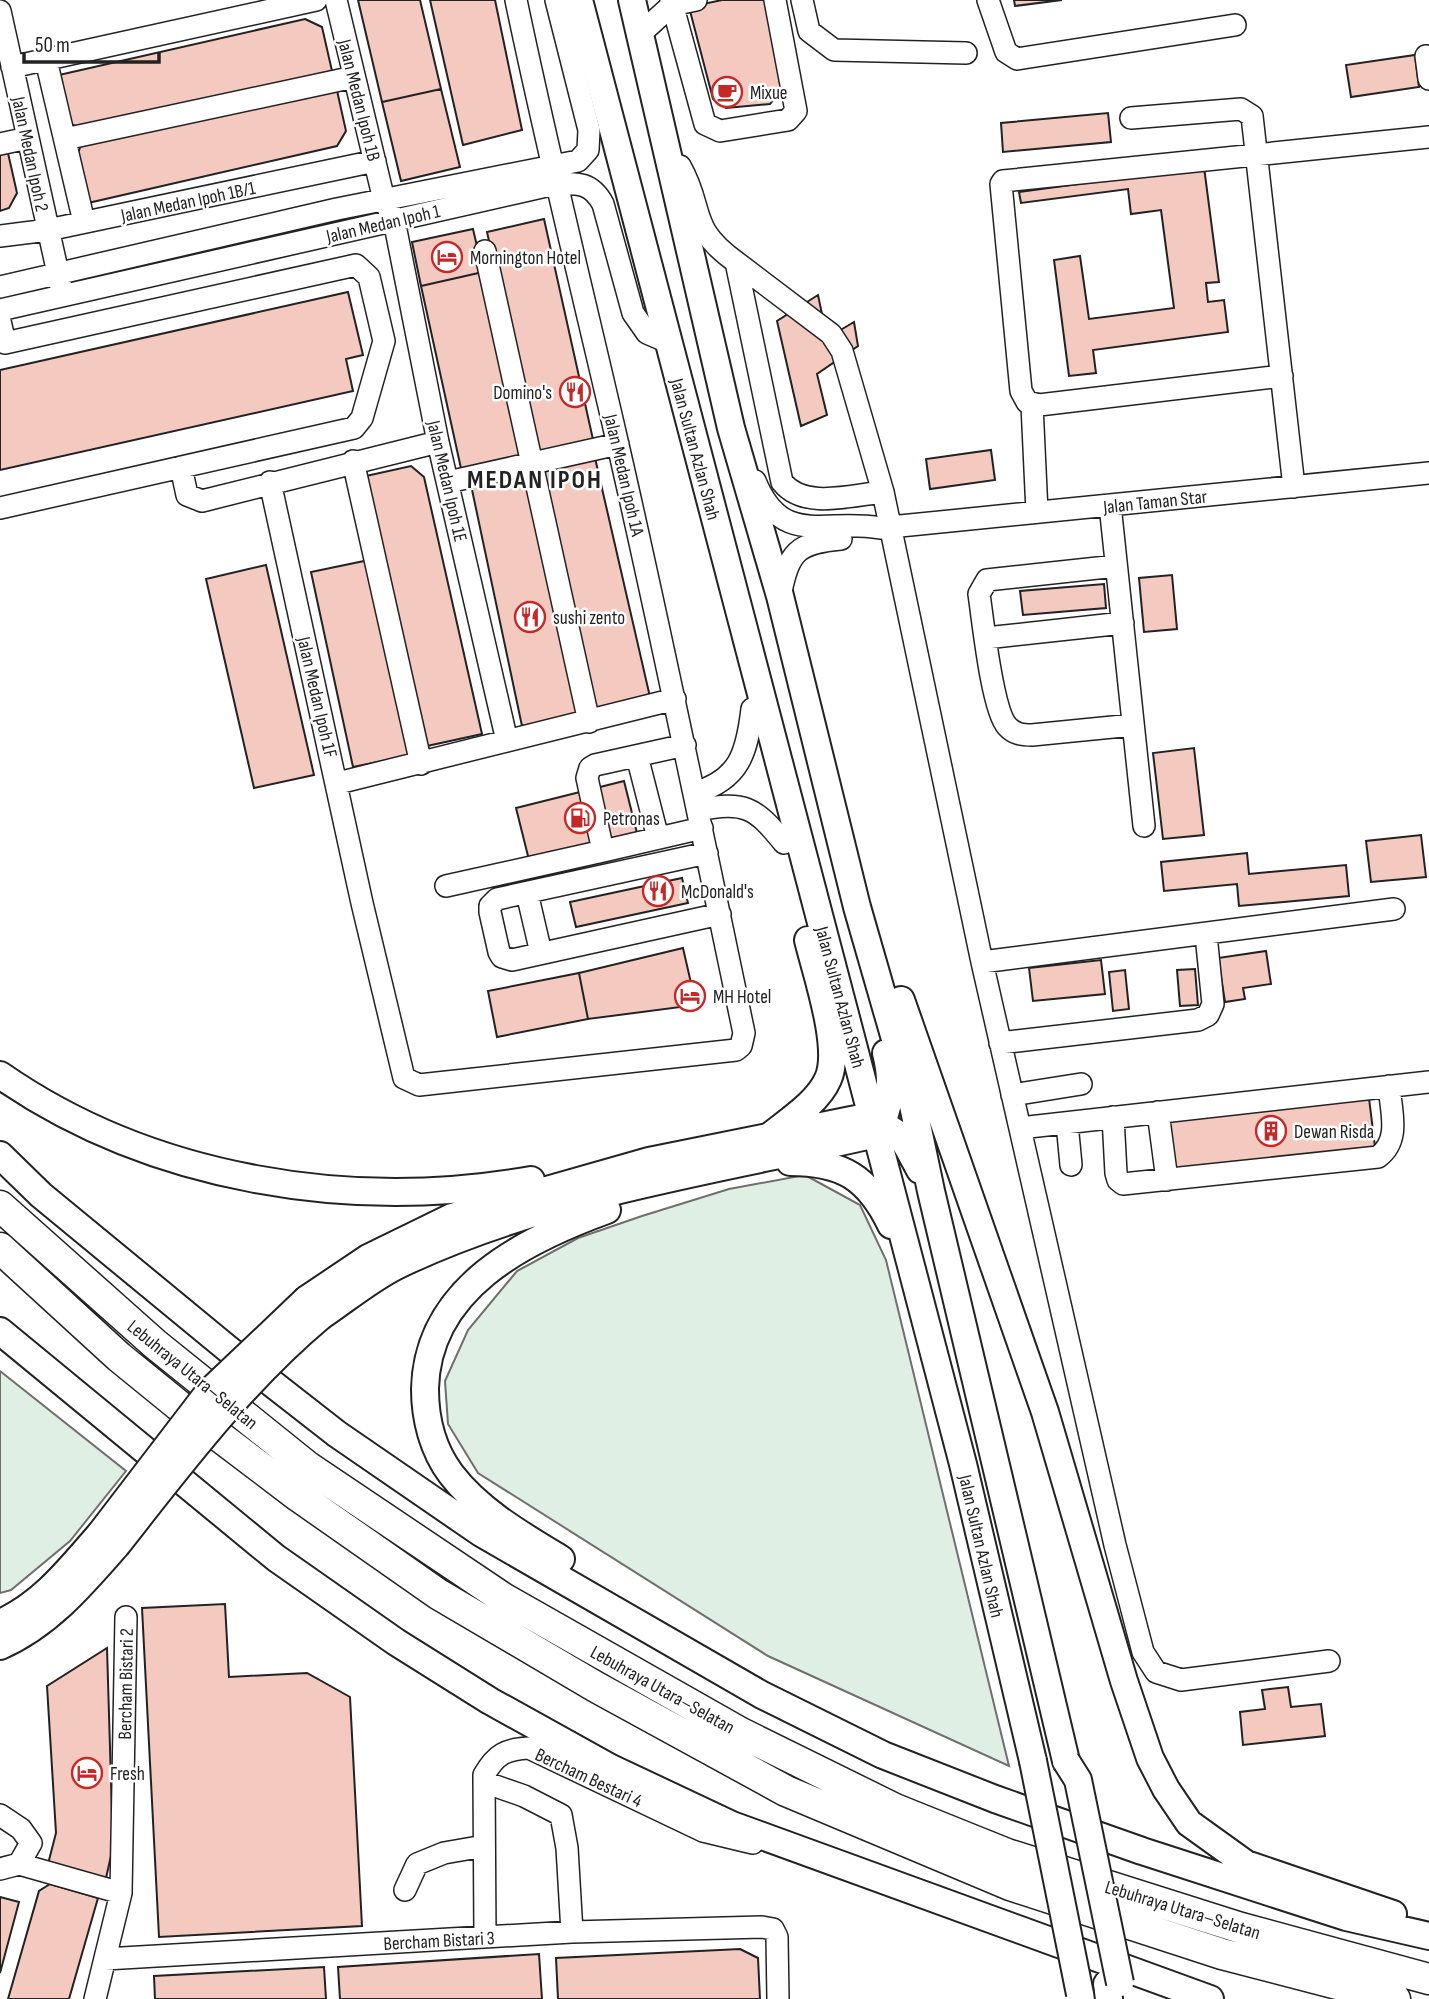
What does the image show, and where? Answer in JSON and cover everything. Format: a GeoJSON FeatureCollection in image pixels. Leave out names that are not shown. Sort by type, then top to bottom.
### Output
{"type":"FeatureCollection","features":[{"type":"Feature","properties":{"kind":"highway","name":"Lebuhraya Utara–Selatan"},"geometry":{"type":"LineString","coordinates":[[0,1206],[155,1344],[308,1467],[503,1598],[741,1733],[895,1809],[1007,1854],[1241,1928],[1429,1979]]}},
{"type":"Feature","properties":{"kind":"highway","name":"Lebuhraya Utara–Selatan"},"geometry":{"type":"LineString","coordinates":[[0,1248],[119,1357],[178,1405],[298,1496],[438,1594],[596,1687],[786,1791],[1010,1885],[1222,1954],[1395,1999]]}},
{"type":"Feature","properties":{"kind":"main road","name":"Jalan Sultan Azlan Shah"},"geometry":{"type":"LineString","coordinates":[[579,0],[719,531],[877,1084],[877,1124],[908,1261],[963,1464],[1033,1761],[1080,1996]]}},
{"type":"Feature","properties":{"kind":"main road"},"geometry":{"type":"LineString","coordinates":[[592,49],[597,31],[598,0]]}},
{"type":"Feature","properties":{"kind":"main road","name":"Jalan Sultan Azlan Shah"},"geometry":{"type":"LineString","coordinates":[[632,0],[731,429],[780,596],[857,907],[910,1091],[930,1191],[1066,1761],[1078,1780],[1115,1991]]}},
{"type":"Feature","properties":{"kind":"main road"},"geometry":{"type":"LineString","coordinates":[[731,429],[755,555],[891,1070],[877,1084]]}},
{"type":"Feature","properties":{"kind":"main road"},"geometry":{"type":"LineString","coordinates":[[719,531],[714,573],[752,709],[831,1043],[832,1064],[821,1091],[761,1150]]}},
{"type":"Feature","properties":{"kind":"main road"},"geometry":{"type":"LineString","coordinates":[[857,907],[880,942],[1130,1656],[1150,1758],[1189,1823],[1246,1864],[1429,1927]]}},
{"type":"Feature","properties":{"kind":"main road"},"geometry":{"type":"LineString","coordinates":[[0,1075],[83,1124],[157,1153],[267,1182],[335,1190],[444,1189],[522,1181],[625,1160],[653,1172]]}},
{"type":"Feature","properties":{"kind":"main road"},"geometry":{"type":"LineString","coordinates":[[0,1646],[19,1638],[71,1598],[208,1393],[314,1307],[368,1258],[452,1217],[877,1124],[902,1138],[930,1191]]}},
{"type":"Feature","properties":{"kind":"main road"},"geometry":{"type":"LineString","coordinates":[[761,1150],[818,1161],[850,1172],[868,1188],[884,1210],[908,1261]]}},
{"type":"Feature","properties":{"kind":"main road"},"geometry":{"type":"LineString","coordinates":[[0,1155],[41,1195],[207,1332],[337,1433],[481,1533],[762,1695],[883,1755],[1008,1804],[1346,1917],[1429,1936]]}},
{"type":"Feature","properties":{"kind":"main road"},"geometry":{"type":"LineString","coordinates":[[653,1172],[638,1199],[536,1238],[491,1269],[463,1293],[434,1336],[425,1383],[425,1411],[440,1456],[452,1475],[478,1503],[531,1541],[694,1643],[762,1695]]}},
{"type":"Feature","properties":{"kind":"main road"},"geometry":{"type":"LineString","coordinates":[[0,1331],[276,1558],[396,1642],[490,1701],[611,1768],[732,1825],[817,1858],[1020,1928],[1210,1999]]}},
{"type":"Feature","properties":{"kind":"main road"},"geometry":{"type":"LineString","coordinates":[[0,1623],[15,1616],[55,1586],[108,1540]]}},
{"type":"Feature","properties":{"kind":"street"},"geometry":{"type":"LineString","coordinates":[[7,57],[46,60],[316,0]]}},
{"type":"Feature","properties":{"kind":"street","name":"Jalan Medan Ipoh 1B"},"geometry":{"type":"LineString","coordinates":[[336,0],[384,200]]}},
{"type":"Feature","properties":{"kind":"street","name":"Jalan Medan Ipoh 1A"},"geometry":{"type":"LineString","coordinates":[[338,783],[402,1073],[413,1084],[736,1050],[744,1040],[685,744],[618,444],[553,176],[516,0]]}},
{"type":"Feature","properties":{"kind":"street","name":"Jalan Medan Ipoh 1"},"geometry":{"type":"LineString","coordinates":[[0,310],[394,220],[553,176],[578,161],[588,150],[589,130],[556,0]]}},
{"type":"Feature","properties":{"kind":"street"},"geometry":{"type":"LineString","coordinates":[[640,34],[668,2],[696,0]]}},
{"type":"Feature","properties":{"kind":"street"},"geometry":{"type":"LineString","coordinates":[[668,2],[705,124],[720,131],[788,120],[796,111],[775,0]]}},
{"type":"Feature","properties":{"kind":"street"},"geometry":{"type":"LineString","coordinates":[[802,0],[809,31],[834,50],[966,53]]}},
{"type":"Feature","properties":{"kind":"street"},"geometry":{"type":"LineString","coordinates":[[988,0],[1006,52],[1013,58],[1235,25]]}},
{"type":"Feature","properties":{"kind":"street","name":"Jalan Medan Ipoh 2"},"geometry":{"type":"LineString","coordinates":[[0,11],[7,57],[28,138],[62,296]]}},
{"type":"Feature","properties":{"kind":"street"},"geometry":{"type":"LineString","coordinates":[[1426,56],[1429,79]]}},
{"type":"Feature","properties":{"kind":"street"},"geometry":{"type":"LineString","coordinates":[[46,60],[84,222]]}},
{"type":"Feature","properties":{"kind":"street"},"geometry":{"type":"LineString","coordinates":[[65,139],[354,77]]}},
{"type":"Feature","properties":{"kind":"street"},"geometry":{"type":"LineString","coordinates":[[1131,118],[1248,111],[1258,152],[1294,487]]}},
{"type":"Feature","properties":{"kind":"street"},"geometry":{"type":"LineString","coordinates":[[662,134],[685,175],[702,228],[715,247],[838,342],[883,492],[885,527],[1115,1545],[1130,1656],[1156,1672],[1181,1680],[1329,1661]]}},
{"type":"Feature","properties":{"kind":"street"},"geometry":{"type":"LineString","coordinates":[[1037,512],[1032,405],[1021,391],[999,188],[1003,181],[1258,152],[1429,137]]}},
{"type":"Feature","properties":{"kind":"street"},"geometry":{"type":"LineString","coordinates":[[0,144],[28,138]]}},
{"type":"Feature","properties":{"kind":"street","name":"Jalan Medan Ipoh 1B/1"},"geometry":{"type":"LineString","coordinates":[[0,236],[48,230],[374,162]]}},
{"type":"Feature","properties":{"kind":"street","name":"Jalan Medan Ipoh 1"},"geometry":{"type":"LineString","coordinates":[[0,287],[337,209],[553,176],[579,183],[598,194],[633,313],[647,333],[668,342]]}},
{"type":"Feature","properties":{"kind":"street"},"geometry":{"type":"LineString","coordinates":[[337,209],[387,206],[394,220]]}},
{"type":"Feature","properties":{"kind":"street","name":"Jalan Medan Ipoh 1E"},"geometry":{"type":"LineString","coordinates":[[394,220],[438,442],[507,741]]}},
{"type":"Feature","properties":{"kind":"street"},"geometry":{"type":"LineString","coordinates":[[485,251],[589,722]]}},
{"type":"Feature","properties":{"kind":"street"},"geometry":{"type":"LineString","coordinates":[[736,262],[782,482],[788,489],[804,498],[883,492]]}},
{"type":"Feature","properties":{"kind":"street"},"geometry":{"type":"LineString","coordinates":[[0,321],[2,343],[350,265],[362,267],[369,277],[384,341],[358,425],[0,508]]}},
{"type":"Feature","properties":{"kind":"street"},"geometry":{"type":"LineString","coordinates":[[1032,405],[1282,376]]}},
{"type":"Feature","properties":{"kind":"street","name":"Jalan Taman Star"},"geometry":{"type":"LineString","coordinates":[[731,429],[745,450],[764,500],[783,520],[811,527],[858,524],[885,527],[1429,473]]}},
{"type":"Feature","properties":{"kind":"street"},"geometry":{"type":"LineString","coordinates":[[181,467],[187,495],[197,501],[438,442]]}},
{"type":"Feature","properties":{"kind":"street"},"geometry":{"type":"LineString","coordinates":[[448,482],[618,444]]}},
{"type":"Feature","properties":{"kind":"street"},"geometry":{"type":"LineString","coordinates":[[353,461],[421,764]]}},
{"type":"Feature","properties":{"kind":"street","name":"Jalan Medan Ipoh 1F"},"geometry":{"type":"LineString","coordinates":[[270,482],[338,783],[675,699]]}},
{"type":"Feature","properties":{"kind":"street"},"geometry":{"type":"LineString","coordinates":[[1110,505],[1144,826]]}},
{"type":"Feature","properties":{"kind":"street","name":"Jalan Taman Star"},"geometry":{"type":"LineString","coordinates":[[780,596],[788,563],[802,547],[815,541],[859,536],[885,527]]}},
{"type":"Feature","properties":{"kind":"street"},"geometry":{"type":"LineString","coordinates":[[1116,566],[987,580],[979,594],[996,698],[1009,729],[1032,735],[1133,725]]}},
{"type":"Feature","properties":{"kind":"street"},"geometry":{"type":"LineString","coordinates":[[986,639],[1123,623]]}},
{"type":"Feature","properties":{"kind":"street"},"geometry":{"type":"LineString","coordinates":[[446,886],[658,838],[698,810],[712,788],[731,774],[745,750],[752,709]]}},
{"type":"Feature","properties":{"kind":"street"},"geometry":{"type":"LineString","coordinates":[[603,851],[587,772],[595,765],[685,744]]}},
{"type":"Feature","properties":{"kind":"street"},"geometry":{"type":"LineString","coordinates":[[637,755],[658,838]]}},
{"type":"Feature","properties":{"kind":"street"},"geometry":{"type":"LineString","coordinates":[[698,810],[729,804],[752,809],[765,819],[784,843]]}},
{"type":"Feature","properties":{"kind":"street"},"geometry":{"type":"LineString","coordinates":[[707,853],[497,899],[492,902],[489,912],[502,957],[512,960],[720,914]]}},
{"type":"Feature","properties":{"kind":"street"},"geometry":{"type":"LineString","coordinates":[[527,893],[541,954]]}},
{"type":"Feature","properties":{"kind":"street"},"geometry":{"type":"LineString","coordinates":[[982,962],[1394,909]]}},
{"type":"Feature","properties":{"kind":"street"},"geometry":{"type":"LineString","coordinates":[[1000,1043],[1198,1020],[1208,1015],[1213,1004],[1206,935]]}},
{"type":"Feature","properties":{"kind":"street"},"geometry":{"type":"LineString","coordinates":[[1020,1128],[1429,1082]]}},
{"type":"Feature","properties":{"kind":"street"},"geometry":{"type":"LineString","coordinates":[[1012,1096],[1081,1084]]}},
{"type":"Feature","properties":{"kind":"street"},"geometry":{"type":"LineString","coordinates":[[1113,1117],[1118,1180],[1122,1184],[1378,1157],[1390,1148],[1394,1140],[1390,1086]]}},
{"type":"Feature","properties":{"kind":"street"},"geometry":{"type":"LineString","coordinates":[[1158,1112],[1167,1180]]}},
{"type":"Feature","properties":{"kind":"street"},"geometry":{"type":"LineString","coordinates":[[1067,1123],[1071,1165]]}},
{"type":"Feature","properties":{"kind":"street","name":"Bercham Bistari 2"},"geometry":{"type":"LineString","coordinates":[[95,1999],[121,1893],[126,1617]]}},
{"type":"Feature","properties":{"kind":"street","name":"Bercham Bestari 4"},"geometry":{"type":"LineString","coordinates":[[484,1782],[484,1774],[494,1759],[508,1749],[529,1748],[703,1831],[817,1858]]}},
{"type":"Feature","properties":{"kind":"street"},"geometry":{"type":"LineString","coordinates":[[485,1937],[484,1782],[524,1796],[561,1815],[567,1848],[572,1932]]}},
{"type":"Feature","properties":{"kind":"street"},"geometry":{"type":"LineString","coordinates":[[0,1815],[21,1829],[31,1843],[10,1866],[121,1893]]}},
{"type":"Feature","properties":{"kind":"street"},"geometry":{"type":"LineString","coordinates":[[405,1890],[417,1864],[444,1853],[484,1846]]}},
{"type":"Feature","properties":{"kind":"street","name":"Bercham Bistari 3"},"geometry":{"type":"LineString","coordinates":[[105,1959],[572,1932],[762,1927],[773,1929],[777,1937],[778,1999]]}},
{"type":"Feature","properties":{"kind":"green space"},"geometry":{"type":"Polygon","coordinates":[[[805,1175],[860,1205],[886,1260],[1009,1766],[768,1656],[478,1473],[448,1424],[445,1381],[468,1330],[517,1271],[578,1238],[642,1216],[729,1189],[805,1175]]]}},
{"type":"Feature","properties":{"kind":"green space"},"geometry":{"type":"Polygon","coordinates":[[[0,1371],[126,1471],[70,1541],[11,1590],[0,1593],[0,1371]]]}},
{"type":"Feature","properties":{"kind":"building"},"geometry":{"type":"Polygon","coordinates":[[[358,0],[420,0],[441,89],[382,102],[358,0]]]}},
{"type":"Feature","properties":{"kind":"building"},"geometry":{"type":"Polygon","coordinates":[[[430,0],[495,0],[522,130],[463,145],[430,0]]]}},
{"type":"Feature","properties":{"kind":"building"},"geometry":{"type":"Polygon","coordinates":[[[722,0],[766,0],[782,89],[770,104],[726,108],[713,99],[689,7],[722,0]]]}},
{"type":"Feature","properties":{"kind":"building"},"geometry":{"type":"Polygon","coordinates":[[[1014,0],[1062,0],[1015,6],[1014,0]]]}},
{"type":"Feature","properties":{"kind":"building"},"geometry":{"type":"Polygon","coordinates":[[[305,19],[322,27],[332,71],[82,129],[71,124],[59,75],[305,19]]]}},
{"type":"Feature","properties":{"kind":"building"},"geometry":{"type":"Polygon","coordinates":[[[1415,55],[1419,87],[1351,97],[1346,65],[1415,55]]]}},
{"type":"Feature","properties":{"kind":"building"},"geometry":{"type":"Polygon","coordinates":[[[336,86],[346,131],[337,146],[88,203],[77,156],[82,142],[336,86]]]}},
{"type":"Feature","properties":{"kind":"building"},"geometry":{"type":"Polygon","coordinates":[[[441,89],[460,167],[401,181],[382,102],[441,89]]]}},
{"type":"Feature","properties":{"kind":"building"},"geometry":{"type":"Polygon","coordinates":[[[1108,113],[1111,142],[1003,152],[1001,123],[1108,113]]]}},
{"type":"Feature","properties":{"kind":"building"},"geometry":{"type":"Polygon","coordinates":[[[8,153],[17,193],[9,208],[0,211],[0,154],[8,153]]]}},
{"type":"Feature","properties":{"kind":"building"},"geometry":{"type":"Polygon","coordinates":[[[1204,167],[1219,282],[1206,283],[1208,302],[1224,300],[1228,332],[1093,350],[1096,373],[1069,376],[1054,260],[1080,256],[1089,319],[1174,308],[1161,210],[1131,214],[1128,189],[1021,203],[1019,192],[1204,167]]]}},
{"type":"Feature","properties":{"kind":"building"},"geometry":{"type":"Polygon","coordinates":[[[544,219],[594,444],[545,455],[534,443],[487,232],[544,219]]]}},
{"type":"Feature","properties":{"kind":"building","name":"Mornington Hotel"},"geometry":{"type":"Polygon","coordinates":[[[473,229],[483,272],[421,286],[412,242],[473,229]]]}},
{"type":"Feature","properties":{"kind":"building"},"geometry":{"type":"Polygon","coordinates":[[[483,272],[523,449],[515,461],[462,473],[421,286],[483,272]]]}},
{"type":"Feature","properties":{"kind":"building"},"geometry":{"type":"Polygon","coordinates":[[[348,292],[363,355],[346,359],[353,391],[0,470],[0,370],[348,292]]]}},
{"type":"Feature","properties":{"kind":"building"},"geometry":{"type":"Polygon","coordinates":[[[818,295],[827,338],[854,322],[858,346],[817,374],[827,415],[801,426],[777,321],[818,295]]]}},
{"type":"Feature","properties":{"kind":"building"},"geometry":{"type":"Polygon","coordinates":[[[991,450],[995,480],[930,489],[926,459],[991,450]]]}},
{"type":"Feature","properties":{"kind":"building"},"geometry":{"type":"Polygon","coordinates":[[[595,458],[650,697],[591,710],[542,470],[595,458]]]}},
{"type":"Feature","properties":{"kind":"building"},"geometry":{"type":"Polygon","coordinates":[[[411,466],[424,477],[482,734],[427,746],[366,476],[411,466]]]}},
{"type":"Feature","properties":{"kind":"building"},"geometry":{"type":"Polygon","coordinates":[[[519,476],[531,487],[579,714],[522,726],[471,485],[519,476]]]}},
{"type":"Feature","properties":{"kind":"building"},"geometry":{"type":"Polygon","coordinates":[[[369,560],[412,755],[353,767],[311,572],[369,560]]]}},
{"type":"Feature","properties":{"kind":"building"},"geometry":{"type":"Polygon","coordinates":[[[266,565],[314,775],[254,788],[206,579],[266,565]]]}},
{"type":"Feature","properties":{"kind":"building"},"geometry":{"type":"Polygon","coordinates":[[[1172,575],[1177,629],[1144,632],[1139,578],[1172,575]]]}},
{"type":"Feature","properties":{"kind":"building"},"geometry":{"type":"Polygon","coordinates":[[[1104,584],[1106,608],[1023,615],[1020,591],[1104,584]]]}},
{"type":"Feature","properties":{"kind":"building"},"geometry":{"type":"Polygon","coordinates":[[[1194,748],[1204,835],[1163,839],[1153,753],[1194,748]]]}},
{"type":"Feature","properties":{"kind":"building"},"geometry":{"type":"Polygon","coordinates":[[[624,781],[637,833],[529,860],[516,808],[624,781]]]}},
{"type":"Feature","properties":{"kind":"building"},"geometry":{"type":"Polygon","coordinates":[[[1421,835],[1426,877],[1371,882],[1366,841],[1421,835]]]}},
{"type":"Feature","properties":{"kind":"building"},"geometry":{"type":"Polygon","coordinates":[[[1247,853],[1249,874],[1346,865],[1349,896],[1239,906],[1237,884],[1164,891],[1161,862],[1247,853]]]}},
{"type":"Feature","properties":{"kind":"building"},"geometry":{"type":"Polygon","coordinates":[[[682,878],[688,903],[576,927],[570,902],[682,878]]]}},
{"type":"Feature","properties":{"kind":"building"},"geometry":{"type":"Polygon","coordinates":[[[683,948],[696,1005],[588,1019],[579,973],[683,948]]]}},
{"type":"Feature","properties":{"kind":"building"},"geometry":{"type":"Polygon","coordinates":[[[1266,951],[1271,984],[1243,988],[1245,999],[1225,1002],[1218,958],[1266,951]]]}},
{"type":"Feature","properties":{"kind":"building"},"geometry":{"type":"Polygon","coordinates":[[[1101,960],[1105,994],[1033,1001],[1029,968],[1101,960]]]}},
{"type":"Feature","properties":{"kind":"building"},"geometry":{"type":"Polygon","coordinates":[[[1195,969],[1198,1005],[1180,1006],[1177,970],[1195,969]]]}},
{"type":"Feature","properties":{"kind":"building"},"geometry":{"type":"Polygon","coordinates":[[[1125,970],[1129,1009],[1113,1011],[1109,972],[1125,970]]]}},
{"type":"Feature","properties":{"kind":"building"},"geometry":{"type":"Polygon","coordinates":[[[579,973],[588,1019],[497,1037],[488,991],[579,973]]]}},
{"type":"Feature","properties":{"kind":"building","name":"Dewan Risda"},"geometry":{"type":"Polygon","coordinates":[[[1368,1090],[1375,1147],[1174,1173],[1166,1116],[1368,1090]]]}},
{"type":"Feature","properties":{"kind":"building"},"geometry":{"type":"Polygon","coordinates":[[[225,1604],[229,1677],[307,1673],[350,1697],[362,1926],[159,1937],[142,1608],[225,1604]]]}},
{"type":"Feature","properties":{"kind":"building"},"geometry":{"type":"Polygon","coordinates":[[[225,1604],[229,1677],[307,1673],[350,1697],[362,1926],[159,1937],[142,1608],[225,1604]]]}},
{"type":"Feature","properties":{"kind":"building"},"geometry":{"type":"Polygon","coordinates":[[[107,1648],[113,1847],[106,1878],[48,1864],[56,1833],[47,1686],[107,1648]]]}},
{"type":"Feature","properties":{"kind":"building"},"geometry":{"type":"Polygon","coordinates":[[[1288,1687],[1291,1707],[1321,1704],[1325,1736],[1243,1745],[1240,1712],[1265,1709],[1262,1690],[1288,1687]]]}},
{"type":"Feature","properties":{"kind":"building"},"geometry":{"type":"Polygon","coordinates":[[[50,1884],[98,1898],[69,1999],[8,1999],[39,1891],[50,1884]]]}},
{"type":"Feature","properties":{"kind":"building"},"geometry":{"type":"Polygon","coordinates":[[[0,1897],[19,1902],[0,1973],[0,1897]]]}},
{"type":"Feature","properties":{"kind":"building"},"geometry":{"type":"Polygon","coordinates":[[[740,1949],[758,1958],[760,1999],[558,1999],[556,1958],[740,1949]]]}},
{"type":"Feature","properties":{"kind":"building"},"geometry":{"type":"Polygon","coordinates":[[[539,1954],[542,1999],[340,1999],[338,1967],[539,1954]]]}},
{"type":"Feature","properties":{"kind":"building"},"geometry":{"type":"Polygon","coordinates":[[[324,1967],[326,1999],[155,1999],[154,1976],[324,1967]]]}},
{"type":"Feature","properties":{"kind":"place","name":"Mixue"},"geometry":{"type":"Point","coordinates":[727,92]}},
{"type":"Feature","properties":{"kind":"place","name":"Mornington Hotel"},"geometry":{"type":"Point","coordinates":[447,257]}},
{"type":"Feature","properties":{"kind":"place","name":"Domino's"},"geometry":{"type":"Point","coordinates":[575,392]}},
{"type":"Feature","properties":{"kind":"place","name":"sushi zento"},"geometry":{"type":"Point","coordinates":[530,617]}},
{"type":"Feature","properties":{"kind":"place","name":"Petronas"},"geometry":{"type":"Point","coordinates":[580,818]}},
{"type":"Feature","properties":{"kind":"place","name":"McDonald's"},"geometry":{"type":"Point","coordinates":[658,891]}},
{"type":"Feature","properties":{"kind":"place","name":"MH Hotel"},"geometry":{"type":"Point","coordinates":[690,996]}},
{"type":"Feature","properties":{"kind":"place","name":"Dewan Risda"},"geometry":{"type":"Point","coordinates":[1271,1131]}},
{"type":"Feature","properties":{"kind":"place","name":"Fresh"},"geometry":{"type":"Point","coordinates":[87,1773]}},
{"type":"Feature","properties":{"kind":"district","name":"MEDAN IPOH"},"geometry":{"type":"Point","coordinates":[535,479]}}]}
